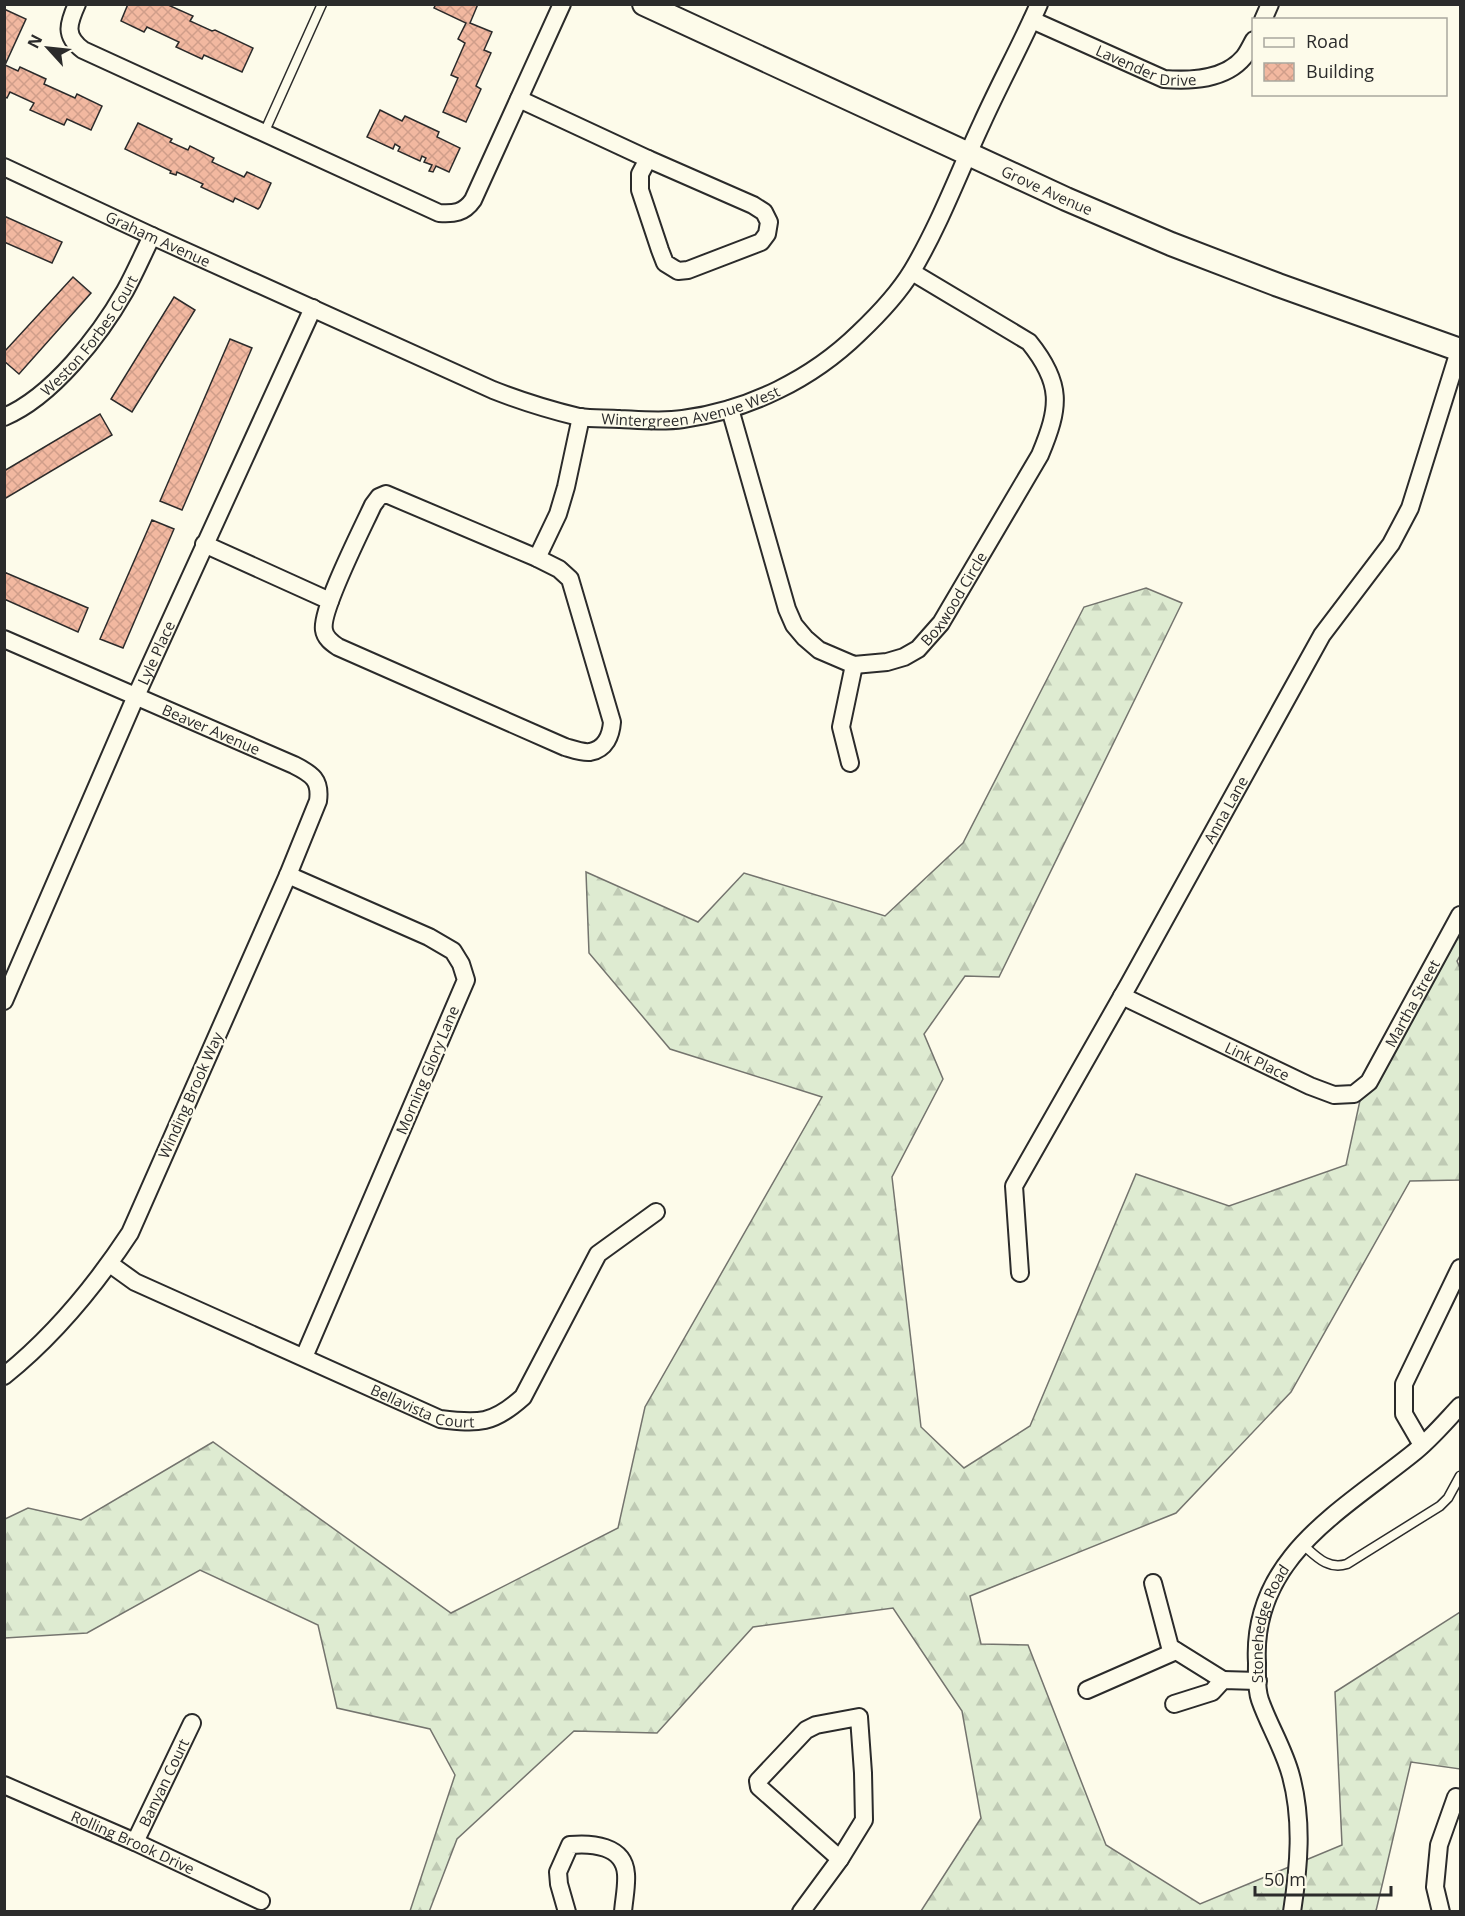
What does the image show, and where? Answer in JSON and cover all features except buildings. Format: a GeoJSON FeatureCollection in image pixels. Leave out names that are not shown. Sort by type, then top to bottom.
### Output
{"type":"FeatureCollection","features":[{"type":"Feature","properties":{"kind":"street"},"geometry":{"type":"LineString","coordinates":[[77,4],[71,18],[69,32],[74,43],[84,50],[439,213],[451,214],[468,208],[473,200],[562,4]]}},
{"type":"Feature","properties":{"kind":"street","name":"Grove Avenue"},"geometry":{"type":"LineString","coordinates":[[644,4],[968,154],[1171,244],[1460,350]]}},
{"type":"Feature","properties":{"kind":"street"},"geometry":{"type":"LineString","coordinates":[[1264,18],[1270,4]]}},
{"type":"Feature","properties":{"kind":"street","name":"Wintergreen Avenue West"},"geometry":{"type":"LineString","coordinates":[[313,308],[527,404],[581,417],[650,421],[682,420],[730,409],[777,391],[828,360],[875,317],[912,272],[1035,12]]}},
{"type":"Feature","properties":{"kind":"street","name":"Lavender Drive"},"geometry":{"type":"LineString","coordinates":[[1035,12],[1164,79],[1186,81],[1227,71],[1244,57],[1252,43]]}},
{"type":"Feature","properties":{"kind":"street"},"geometry":{"type":"LineString","coordinates":[[519,99],[753,205],[764,212],[769,222],[761,242],[688,270],[678,271],[665,263],[640,190],[640,174],[648,159]]}},
{"type":"Feature","properties":{"kind":"street","name":"Graham Avenue"},"geometry":{"type":"LineString","coordinates":[[4,166],[152,236],[313,308]]}},
{"type":"Feature","properties":{"kind":"street","name":"Weston Forbes Court"},"geometry":{"type":"LineString","coordinates":[[4,417],[22,408],[65,372],[125,291],[152,236]]}},
{"type":"Feature","properties":{"kind":"street","name":"Boxwood Circle"},"geometry":{"type":"LineString","coordinates":[[730,409],[786,609],[794,625],[819,650],[854,665],[870,665],[904,657],[918,649],[941,623],[1040,455],[1055,409],[1050,374],[1043,360],[1029,342],[912,272]]}},
{"type":"Feature","properties":{"kind":"street","name":"Lyle Place"},"geometry":{"type":"LineString","coordinates":[[4,1001],[136,696],[313,308]]}},
{"type":"Feature","properties":{"kind":"street","name":"Anna Lane"},"geometry":{"type":"LineString","coordinates":[[1020,1273],[1014,1186],[1322,635],[1391,544],[1410,508],[1460,350]]}},
{"type":"Feature","properties":{"kind":"street"},"geometry":{"type":"LineString","coordinates":[[537,558],[558,514],[581,417]]}},
{"type":"Feature","properties":{"kind":"street"},"geometry":{"type":"LineString","coordinates":[[386,494],[537,558],[560,569],[570,579],[612,722],[611,734],[602,747],[589,753],[565,747],[338,647],[330,642],[324,632],[324,618],[330,601],[373,505],[386,494]]}},
{"type":"Feature","properties":{"kind":"street"},"geometry":{"type":"LineString","coordinates":[[204,544],[330,601]]}},
{"type":"Feature","properties":{"kind":"street","name":"Beaver Avenue"},"geometry":{"type":"LineString","coordinates":[[4,639],[294,765],[307,772],[316,781]]}},
{"type":"Feature","properties":{"kind":"street"},"geometry":{"type":"LineString","coordinates":[[849,763],[841,727],[854,665]]}},
{"type":"Feature","properties":{"kind":"street","name":"Winding Brook Way"},"geometry":{"type":"LineString","coordinates":[[4,1376],[67,1317],[110,1264],[130,1233],[288,875],[318,801],[320,791],[316,781]]}},
{"type":"Feature","properties":{"kind":"street","name":"Morning Glory Lane"},"geometry":{"type":"LineString","coordinates":[[288,875],[453,951],[461,964],[466,980],[304,1357]]}},
{"type":"Feature","properties":{"kind":"street","name":"Martha Street"},"geometry":{"type":"LineString","coordinates":[[1382,1059],[1461,915]]}},
{"type":"Feature","properties":{"kind":"street","name":"Link Place"},"geometry":{"type":"LineString","coordinates":[[1122,996],[1310,1086],[1334,1095],[1354,1094],[1369,1082],[1382,1059]]}},
{"type":"Feature","properties":{"kind":"street","name":"Bellavista Court"},"geometry":{"type":"LineString","coordinates":[[110,1264],[135,1282],[440,1419],[469,1423],[490,1420],[507,1412],[523,1398],[597,1254],[656,1212]]}},
{"type":"Feature","properties":{"kind":"street"},"geometry":{"type":"LineString","coordinates":[[1422,1445],[1404,1414],[1404,1384],[1461,1268]]}},
{"type":"Feature","properties":{"kind":"street","name":"Stonehedge Road"},"geometry":{"type":"LineString","coordinates":[[1292,1911],[1300,1846],[1296,1810],[1291,1776],[1279,1741],[1259,1698],[1256,1651],[1259,1620],[1275,1581],[1302,1544],[1326,1521],[1422,1445],[1461,1406]]}},
{"type":"Feature","properties":{"kind":"street"},"geometry":{"type":"LineString","coordinates":[[1153,1583],[1170,1647],[1223,1680],[1257,1681]]}},
{"type":"Feature","properties":{"kind":"street"},"geometry":{"type":"LineString","coordinates":[[1087,1690],[1176,1651]]}},
{"type":"Feature","properties":{"kind":"street"},"geometry":{"type":"LineString","coordinates":[[1174,1704],[1212,1692],[1223,1680]]}},
{"type":"Feature","properties":{"kind":"street"},"geometry":{"type":"LineString","coordinates":[[801,1911],[840,1859],[864,1820],[859,1717],[816,1725],[806,1731],[758,1781],[759,1787],[840,1859]]}},
{"type":"Feature","properties":{"kind":"street","name":"Banyan Court"},"geometry":{"type":"LineString","coordinates":[[135,1842],[192,1723]]}},
{"type":"Feature","properties":{"kind":"street","name":"Rolling Brook Drive"},"geometry":{"type":"LineString","coordinates":[[4,1785],[135,1842],[261,1901]]}},
{"type":"Feature","properties":{"kind":"street"},"geometry":{"type":"LineString","coordinates":[[1441,1911],[1435,1887],[1439,1845],[1456,1797]]}},
{"type":"Feature","properties":{"kind":"street"},"geometry":{"type":"LineString","coordinates":[[567,1911],[558,1872],[570,1845],[590,1843],[605,1847],[619,1856],[626,1872],[623,1911]]}},
{"type":"Feature","properties":{"kind":"lane"},"geometry":{"type":"LineString","coordinates":[[264,133],[322,4]]}},
{"type":"Feature","properties":{"kind":"lane"},"geometry":{"type":"LineString","coordinates":[[1302,1544],[1328,1565],[1338,1567],[1347,1564],[1440,1506],[1448,1498],[1461,1476]]}},
{"type":"Feature","properties":{"kind":"green space"},"geometry":{"type":"Polygon","coordinates":[[[1146,588],[1182,603],[999,977],[965,976],[924,1034],[943,1079],[892,1177],[921,1427],[964,1468],[1030,1426],[1136,1174],[1229,1206],[1346,1165],[1367,1068],[1460,905],[1460,956],[1457,961],[1460,968],[1460,1180],[1410,1181],[1291,1392],[1176,1513],[970,1596],[981,1644],[1028,1645],[1106,1845],[1200,1904],[1342,1845],[1335,1692],[1460,1612],[1460,1769],[1411,1762],[1376,1911],[921,1911],[981,1818],[962,1711],[893,1608],[753,1627],[657,1733],[574,1731],[457,1839],[429,1912],[410,1911],[455,1775],[430,1729],[337,1708],[318,1625],[200,1570],[87,1633],[5,1638],[5,1519],[28,1508],[81,1520],[213,1442],[451,1613],[618,1528],[645,1407],[822,1097],[670,1049],[589,953],[586,872],[698,922],[744,873],[885,916],[963,843],[1084,607],[1146,588]]]}}]}
